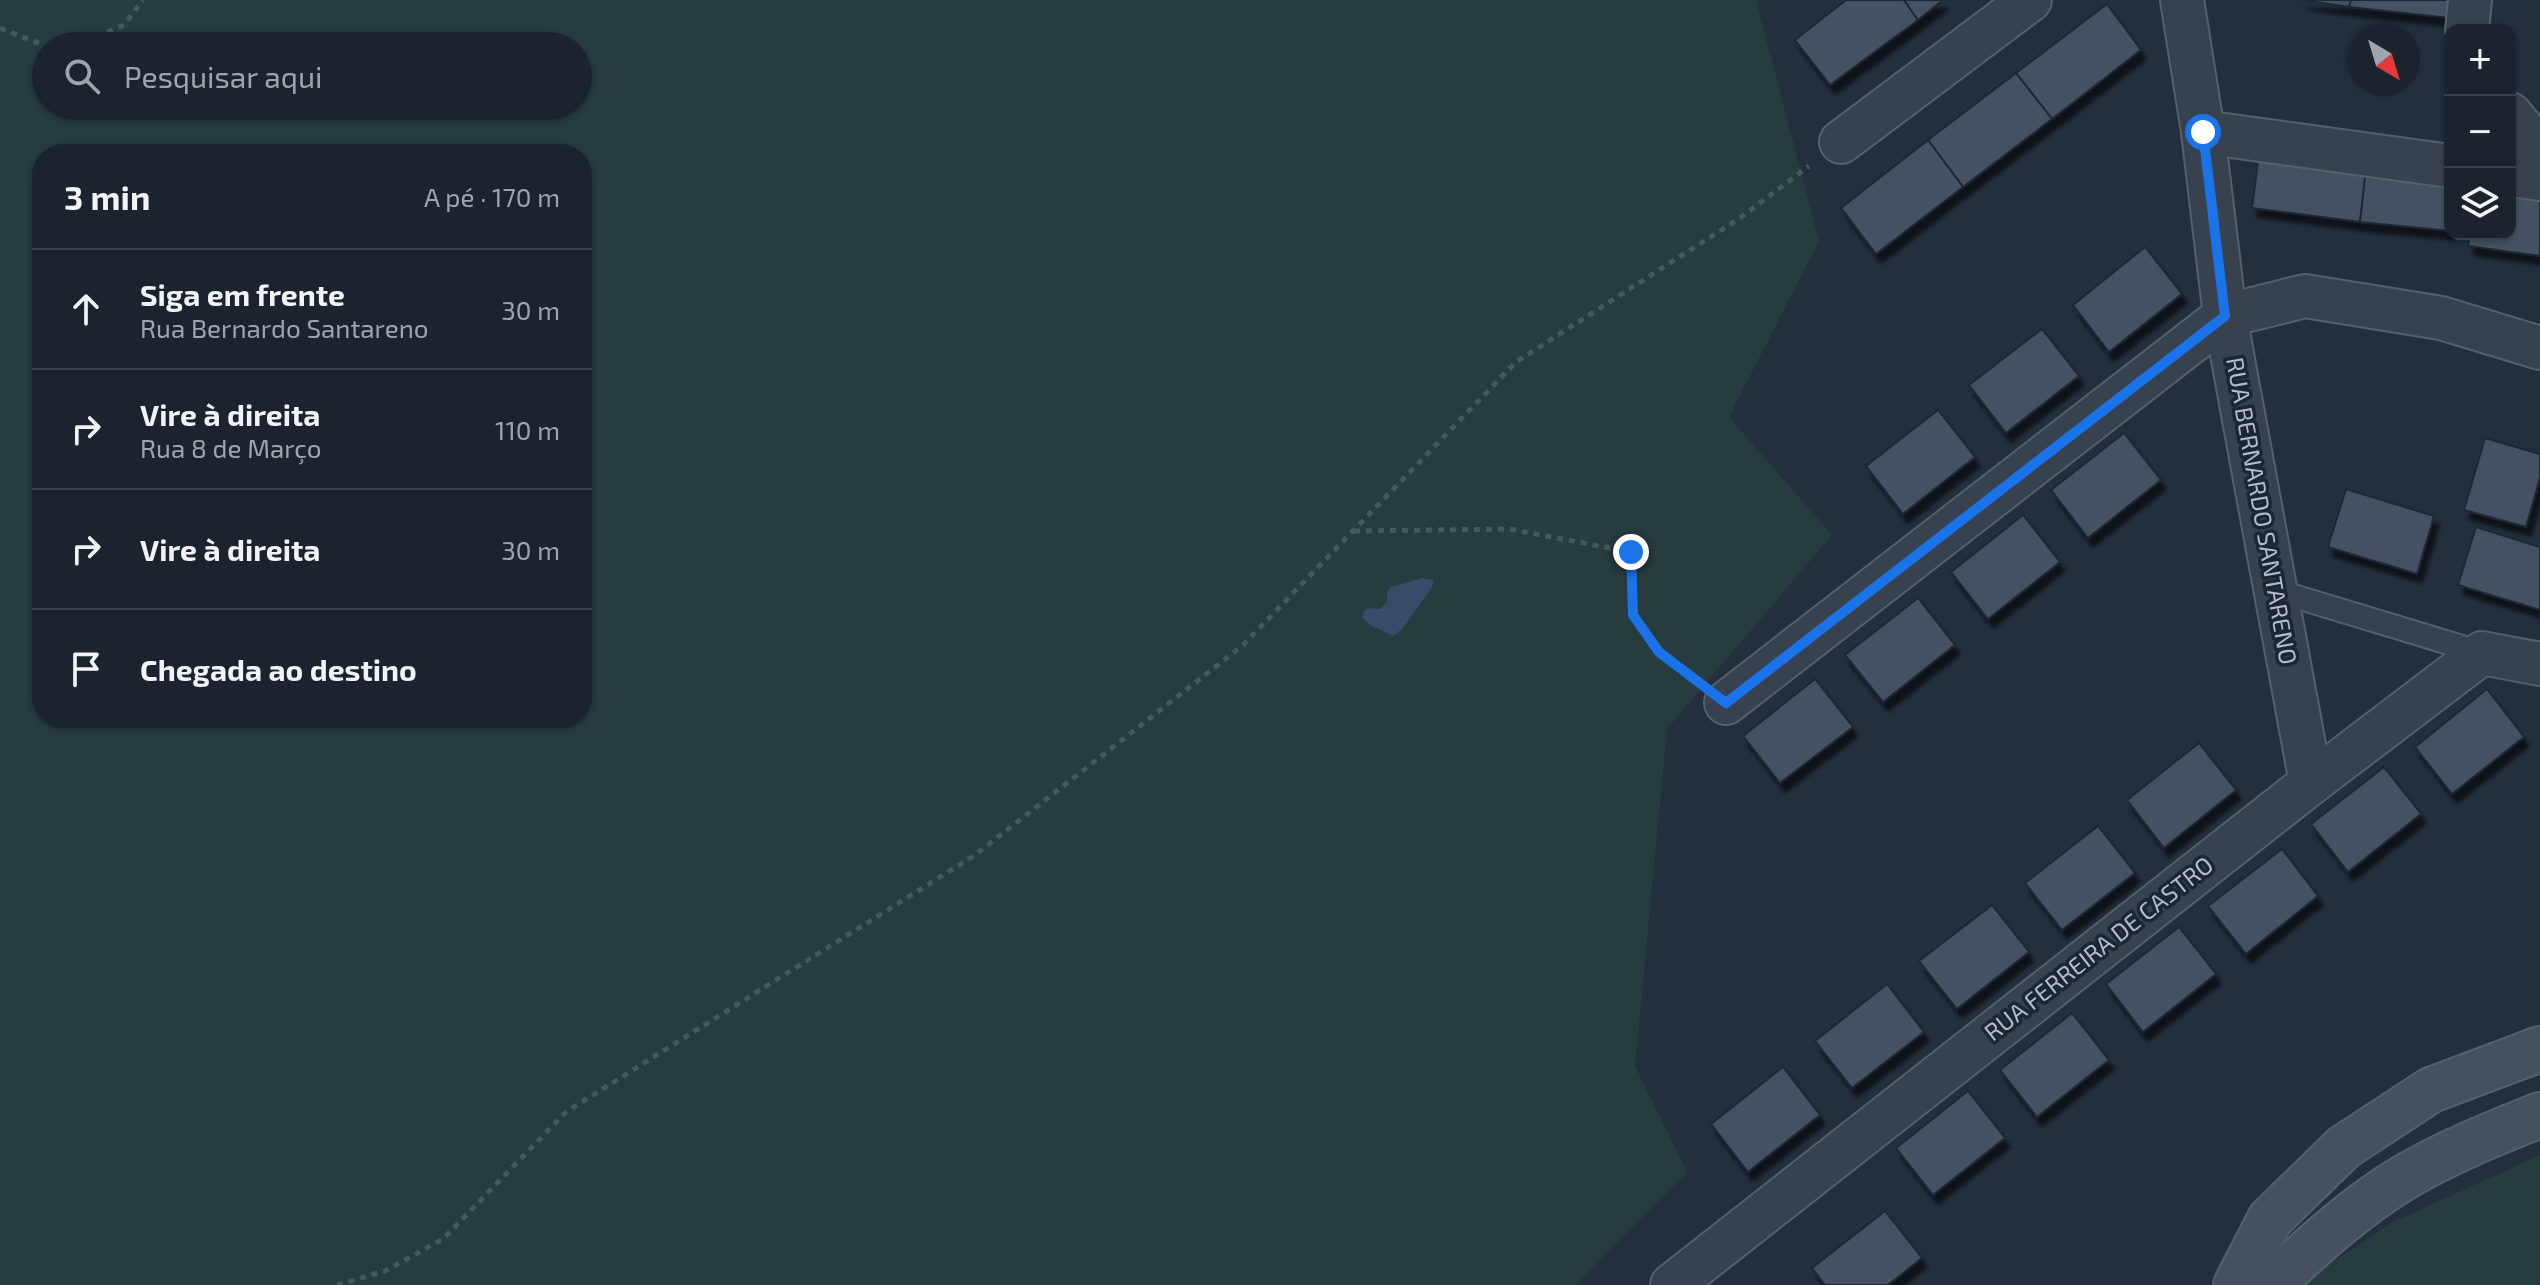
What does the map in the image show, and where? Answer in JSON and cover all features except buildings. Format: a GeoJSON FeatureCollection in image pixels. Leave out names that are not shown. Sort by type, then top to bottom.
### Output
{"type":"FeatureCollection","features":[{"type":"Feature","properties":{"kind":"main road"},"geometry":{"type":"LineString","coordinates":[[2236,1285],[2270,1219],[2344,1147],[2431,1090],[2540,1049]]}},
{"type":"Feature","properties":{"kind":"main road"},"geometry":{"type":"LineString","coordinates":[[2271,1285],[2323,1236],[2405,1177],[2540,1115]]}},
{"type":"Feature","properties":{"kind":"street"},"geometry":{"type":"LineString","coordinates":[[1841,142],[2030,0]]}},
{"type":"Feature","properties":{"kind":"street","name":"RUA BERNARDO SANTARENO"},"geometry":{"type":"LineString","coordinates":[[2182,0],[2203,132],[2225,316],[2311,783]]}},
{"type":"Feature","properties":{"kind":"street"},"geometry":{"type":"LineString","coordinates":[[2468,24],[2470,0]]}},
{"type":"Feature","properties":{"kind":"street"},"geometry":{"type":"LineString","coordinates":[[2516,121],[2540,150]]}},
{"type":"Feature","properties":{"kind":"street"},"geometry":{"type":"LineString","coordinates":[[2203,132],[2444,165]]}},
{"type":"Feature","properties":{"kind":"street"},"geometry":{"type":"LineString","coordinates":[[2516,176],[2540,179]]}},
{"type":"Feature","properties":{"kind":"street"},"geometry":{"type":"LineString","coordinates":[[1726,703],[2225,316],[2305,296],[2441,318],[2540,348]]}},
{"type":"Feature","properties":{"kind":"street"},"geometry":{"type":"LineString","coordinates":[[2482,653],[2540,664]]}},
{"type":"Feature","properties":{"kind":"street","name":"RUA FERREIRA DE CASTRO"},"geometry":{"type":"LineString","coordinates":[[1672,1285],[2311,783],[2482,653]]}},
{"type":"Feature","properties":{"kind":"lane"},"geometry":{"type":"LineString","coordinates":[[2277,591],[2482,653]]}},
{"type":"Feature","properties":{"kind":"path"},"geometry":{"type":"LineString","coordinates":[[107,32],[124,25],[143,0]]}},
{"type":"Feature","properties":{"kind":"path"},"geometry":{"type":"LineString","coordinates":[[0,28],[32,41]]}},
{"type":"Feature","properties":{"kind":"path"},"geometry":{"type":"LineString","coordinates":[[337,1285],[385,1271],[443,1239],[566,1112],[975,855],[1242,646],[1516,362],[1740,218],[1841,142]]}},
{"type":"Feature","properties":{"kind":"path"},"geometry":{"type":"LineString","coordinates":[[1353,531],[1509,529],[1631,552],[1633,615],[1659,652],[1726,703]]}},
{"type":"Feature","properties":{"kind":"green space"},"geometry":{"type":"Polygon","coordinates":[[[0,0],[1756,0],[1819,241],[1729,417],[1832,535],[1667,729],[1635,1066],[1687,1172],[1575,1285],[0,1285],[0,0]]]}},
{"type":"Feature","properties":{"kind":"green space"},"geometry":{"type":"Polygon","coordinates":[[[2540,1155],[2540,1285],[2303,1285],[2311,1276],[2393,1222],[2540,1155]]]}},
{"type":"Feature","properties":{"kind":"water"},"geometry":{"type":"Polygon","coordinates":[[[1422,578],[1434,580],[1432,587],[1402,629],[1393,636],[1370,625],[1362,617],[1368,608],[1380,609],[1387,602],[1391,587],[1422,578]]]}},
{"type":"Feature","properties":{"kind":"route"},"geometry":{"type":"LineString","coordinates":[[1631,552],[1633,615],[1659,652],[1726,703],[2225,316],[2203,132]]}}]}
